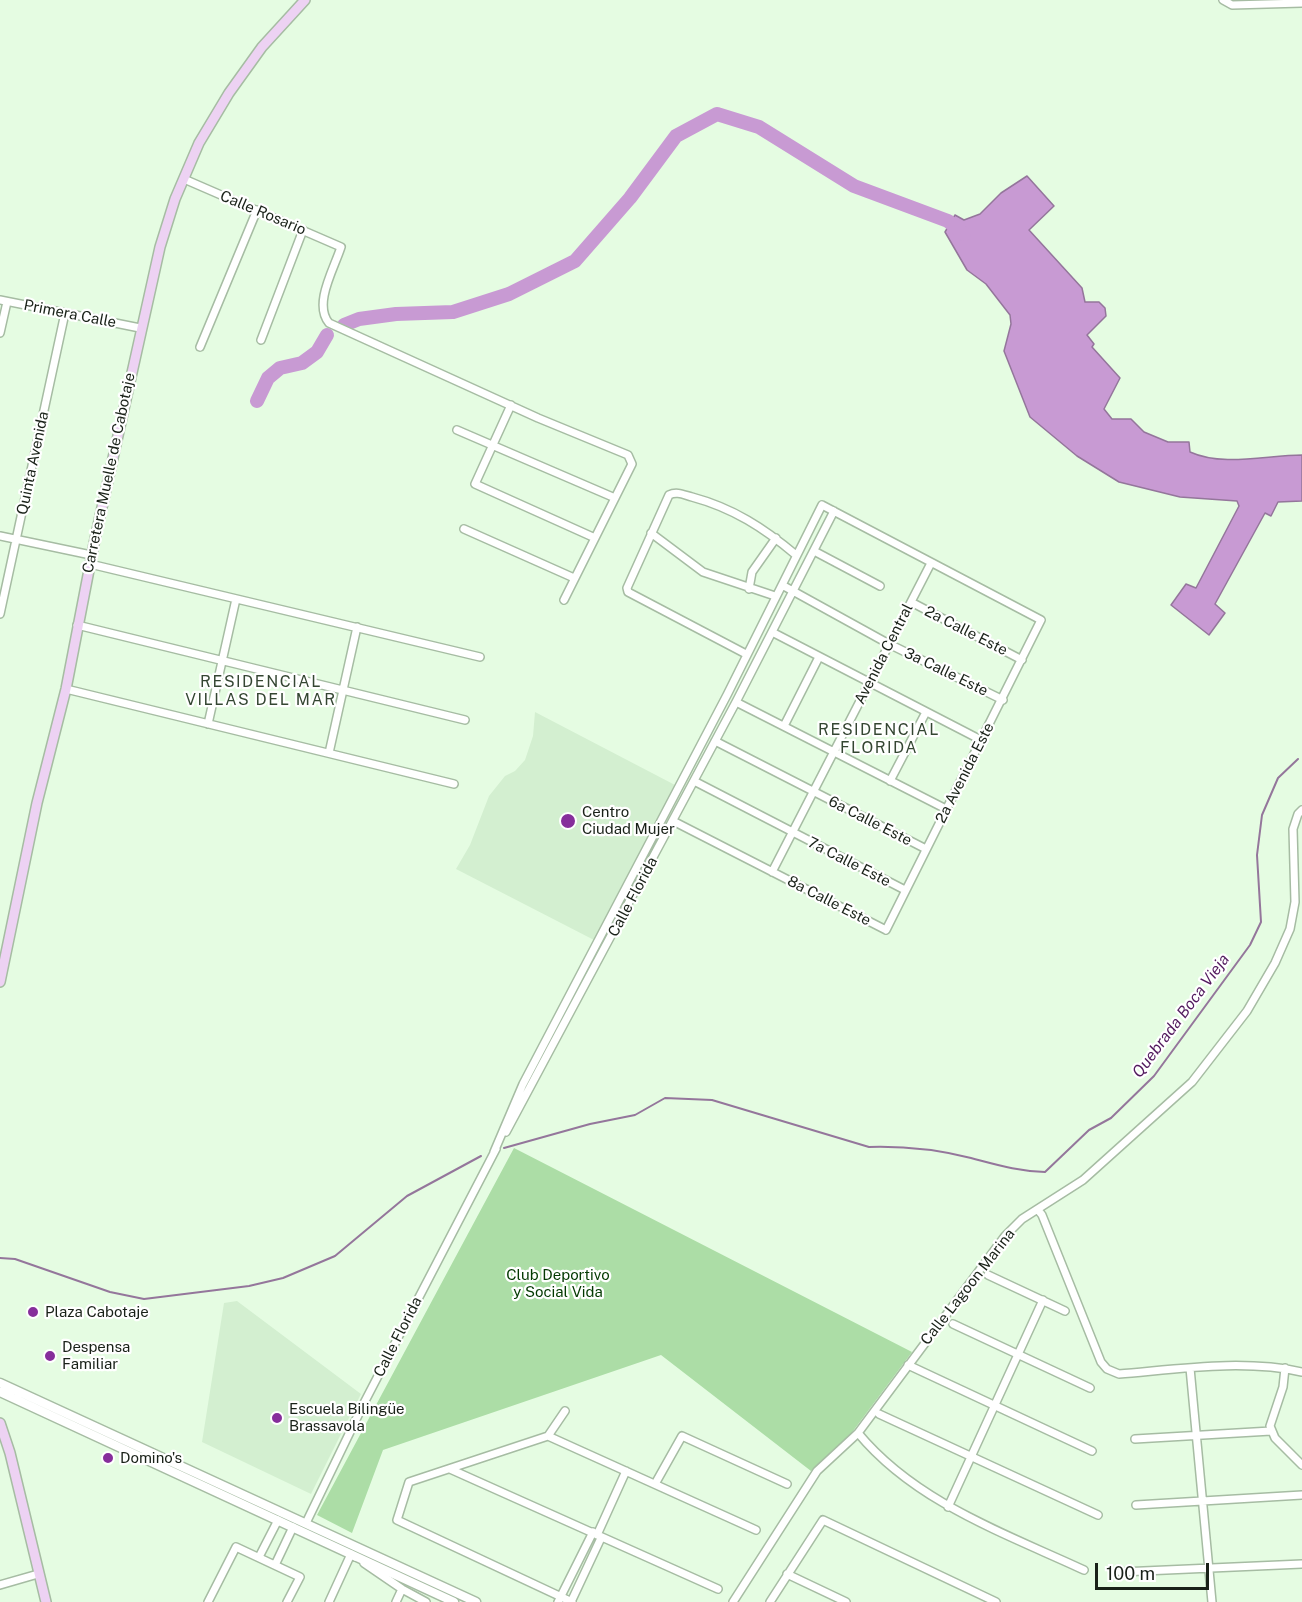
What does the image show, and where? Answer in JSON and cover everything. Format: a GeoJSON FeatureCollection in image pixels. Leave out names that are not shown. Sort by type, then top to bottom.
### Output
{"type":"FeatureCollection","features":[{"type":"Feature","properties":{"kind":"main road","name":"Carretera Muelle de Cabotaje"},"geometry":{"type":"LineString","coordinates":[[0,982],[37,803],[66,689],[77,625],[140,328],[160,247],[199,143],[229,93],[262,47],[305,0]]}},
{"type":"Feature","properties":{"kind":"main road"},"geometry":{"type":"LineString","coordinates":[[0,1423],[10,1453],[46,1602]]}},
{"type":"Feature","properties":{"kind":"street"},"geometry":{"type":"LineString","coordinates":[[1224,1],[1302,3]]}},
{"type":"Feature","properties":{"kind":"street","name":"Calle Rosario"},"geometry":{"type":"LineString","coordinates":[[184,179],[341,248],[322,305],[323,316],[329,323],[511,405]]}},
{"type":"Feature","properties":{"kind":"street"},"geometry":{"type":"LineString","coordinates":[[200,347],[257,210]]}},
{"type":"Feature","properties":{"kind":"street"},"geometry":{"type":"LineString","coordinates":[[261,340],[303,230]]}},
{"type":"Feature","properties":{"kind":"street"},"geometry":{"type":"LineString","coordinates":[[0,333],[4,301]]}},
{"type":"Feature","properties":{"kind":"street","name":"Primera Calle"},"geometry":{"type":"LineString","coordinates":[[4,301],[140,328]]}},
{"type":"Feature","properties":{"kind":"street","name":"Quinta Avenida"},"geometry":{"type":"LineString","coordinates":[[0,614],[65,313]]}},
{"type":"Feature","properties":{"kind":"street"},"geometry":{"type":"LineString","coordinates":[[564,600],[632,465],[628,455],[511,405],[475,484],[595,538]]}},
{"type":"Feature","properties":{"kind":"street"},"geometry":{"type":"LineString","coordinates":[[457,430],[615,498]]}},
{"type":"Feature","properties":{"kind":"street"},"geometry":{"type":"LineString","coordinates":[[746,654],[628,592],[669,495],[673,493],[713,502],[745,516],[796,555]]}},
{"type":"Feature","properties":{"kind":"street","name":"Calle Florida"},"geometry":{"type":"LineString","coordinates":[[306,1523],[364,1403],[494,1152],[528,1073],[822,505],[834,511],[525,1102],[494,1152]]}},
{"type":"Feature","properties":{"kind":"street"},"geometry":{"type":"LineString","coordinates":[[834,511],[931,563]]}},
{"type":"Feature","properties":{"kind":"street"},"geometry":{"type":"LineString","coordinates":[[464,529],[574,578]]}},
{"type":"Feature","properties":{"kind":"street"},"geometry":{"type":"LineString","coordinates":[[651,533],[703,572],[775,596]]}},
{"type":"Feature","properties":{"kind":"street"},"geometry":{"type":"LineString","coordinates":[[0,536],[236,598],[480,657]]}},
{"type":"Feature","properties":{"kind":"street"},"geometry":{"type":"LineString","coordinates":[[749,589],[753,572],[776,538]]}},
{"type":"Feature","properties":{"kind":"street"},"geometry":{"type":"LineString","coordinates":[[814,551],[880,586]]}},
{"type":"Feature","properties":{"kind":"street","name":"Avenida Central"},"geometry":{"type":"LineString","coordinates":[[772,872],[931,563]]}},
{"type":"Feature","properties":{"kind":"street","name":"2a Avenida Este"},"geometry":{"type":"LineString","coordinates":[[886,930],[1041,621],[931,563]]}},
{"type":"Feature","properties":{"kind":"street","name":"3a Calle Este"},"geometry":{"type":"LineString","coordinates":[[782,585],[889,644],[1003,700]]}},
{"type":"Feature","properties":{"kind":"street"},"geometry":{"type":"LineString","coordinates":[[208,724],[236,598]]}},
{"type":"Feature","properties":{"kind":"street","name":"2a Calle Este"},"geometry":{"type":"LineString","coordinates":[[910,602],[1022,660]]}},
{"type":"Feature","properties":{"kind":"street"},"geometry":{"type":"LineString","coordinates":[[77,625],[465,720]]}},
{"type":"Feature","properties":{"kind":"street"},"geometry":{"type":"LineString","coordinates":[[329,753],[357,627]]}},
{"type":"Feature","properties":{"kind":"street"},"geometry":{"type":"LineString","coordinates":[[772,632],[981,741]]}},
{"type":"Feature","properties":{"kind":"street"},"geometry":{"type":"LineString","coordinates":[[784,726],[819,657]]}},
{"type":"Feature","properties":{"kind":"street"},"geometry":{"type":"LineString","coordinates":[[66,689],[454,784]]}},
{"type":"Feature","properties":{"kind":"street"},"geometry":{"type":"LineString","coordinates":[[736,702],[946,809]]}},
{"type":"Feature","properties":{"kind":"street"},"geometry":{"type":"LineString","coordinates":[[890,781],[926,712]]}},
{"type":"Feature","properties":{"kind":"street","name":"6a Calle Este"},"geometry":{"type":"LineString","coordinates":[[715,741],[926,849]]}},
{"type":"Feature","properties":{"kind":"street","name":"7a Calle Este"},"geometry":{"type":"LineString","coordinates":[[694,781],[905,890]]}},
{"type":"Feature","properties":{"kind":"street","name":"Calle Lagoon Marina"},"geometry":{"type":"LineString","coordinates":[[733,1602],[817,1471],[858,1433],[1005,1236],[1022,1220],[1083,1180],[1192,1082],[1247,1011],[1275,963],[1290,928],[1295,902],[1293,829],[1298,814],[1302,810]]}},
{"type":"Feature","properties":{"kind":"street","name":"8a Calle Este"},"geometry":{"type":"LineString","coordinates":[[673,820],[886,930]]}},
{"type":"Feature","properties":{"kind":"street"},"geometry":{"type":"LineString","coordinates":[[1038,1210],[1101,1362],[1107,1369],[1119,1374],[1190,1368],[1269,1366],[1302,1372]]}},
{"type":"Feature","properties":{"kind":"street"},"geometry":{"type":"LineString","coordinates":[[987,1275],[1065,1311]]}},
{"type":"Feature","properties":{"kind":"street"},"geometry":{"type":"LineString","coordinates":[[948,1507],[1043,1300]]}},
{"type":"Feature","properties":{"kind":"street"},"geometry":{"type":"LineString","coordinates":[[953,1324],[1090,1388]]}},
{"type":"Feature","properties":{"kind":"street"},"geometry":{"type":"LineString","coordinates":[[908,1365],[1092,1451]]}},
{"type":"Feature","properties":{"kind":"street"},"geometry":{"type":"LineString","coordinates":[[1190,1368],[1212,1602]]}},
{"type":"Feature","properties":{"kind":"street"},"geometry":{"type":"LineString","coordinates":[[1285,1368],[1283,1388],[1270,1422],[1271,1431],[1302,1465]]}},
{"type":"Feature","properties":{"kind":"street"},"geometry":{"type":"LineString","coordinates":[[0,1383],[293,1527],[476,1602]]}},
{"type":"Feature","properties":{"kind":"street"},"geometry":{"type":"LineString","coordinates":[[0,1392],[306,1523],[454,1602]]}},
{"type":"Feature","properties":{"kind":"street"},"geometry":{"type":"LineString","coordinates":[[565,1411],[548,1436],[409,1482],[397,1520],[560,1599],[571,1602],[597,1535],[626,1472]]}},
{"type":"Feature","properties":{"kind":"street"},"geometry":{"type":"LineString","coordinates":[[879,1414],[1098,1515]]}},
{"type":"Feature","properties":{"kind":"street"},"geometry":{"type":"LineString","coordinates":[[1135,1439],[1271,1431]]}},
{"type":"Feature","properties":{"kind":"street"},"geometry":{"type":"LineString","coordinates":[[858,1433],[884,1463],[948,1507],[1084,1570]]}},
{"type":"Feature","properties":{"kind":"street"},"geometry":{"type":"LineString","coordinates":[[548,1436],[756,1530]]}},
{"type":"Feature","properties":{"kind":"street"},"geometry":{"type":"LineString","coordinates":[[655,1484],[682,1436],[787,1484]]}},
{"type":"Feature","properties":{"kind":"street"},"geometry":{"type":"LineString","coordinates":[[450,1469],[718,1589]]}},
{"type":"Feature","properties":{"kind":"street"},"geometry":{"type":"LineString","coordinates":[[1136,1505],[1302,1495]]}},
{"type":"Feature","properties":{"kind":"street"},"geometry":{"type":"LineString","coordinates":[[259,1557],[278,1520]]}},
{"type":"Feature","properties":{"kind":"street"},"geometry":{"type":"LineString","coordinates":[[770,1602],[823,1520],[996,1602]]}},
{"type":"Feature","properties":{"kind":"street"},"geometry":{"type":"LineString","coordinates":[[275,1565],[293,1527]]}},
{"type":"Feature","properties":{"kind":"street"},"geometry":{"type":"LineString","coordinates":[[560,1599],[597,1535]]}},
{"type":"Feature","properties":{"kind":"street"},"geometry":{"type":"LineString","coordinates":[[208,1602],[236,1547],[300,1577],[287,1602]]}},
{"type":"Feature","properties":{"kind":"street"},"geometry":{"type":"LineString","coordinates":[[353,1550],[402,1589],[426,1602]]}},
{"type":"Feature","properties":{"kind":"street"},"geometry":{"type":"LineString","coordinates":[[329,1602],[353,1550]]}},
{"type":"Feature","properties":{"kind":"street"},"geometry":{"type":"LineString","coordinates":[[1121,1572],[1302,1564]]}},
{"type":"Feature","properties":{"kind":"street"},"geometry":{"type":"LineString","coordinates":[[0,1585],[38,1575]]}},
{"type":"Feature","properties":{"kind":"street"},"geometry":{"type":"LineString","coordinates":[[787,1575],[846,1602]]}},
{"type":"Feature","properties":{"kind":"street"},"geometry":{"type":"LineString","coordinates":[[396,1602],[402,1589]]}},
{"type":"Feature","properties":{"kind":"shaded area"},"geometry":{"type":"Polygon","coordinates":[[[1027,176],[1054,206],[1029,230],[1082,288],[1085,302],[1099,302],[1105,308],[1106,316],[1087,335],[1094,344],[1092,347],[1120,378],[1104,409],[1112,419],[1131,419],[1144,432],[1168,442],[1189,442],[1190,452],[1216,459],[1302,455],[1302,501],[1278,502],[1271,516],[1265,513],[1215,604],[1225,613],[1209,635],[1171,605],[1186,584],[1196,588],[1239,506],[1237,501],[1180,497],[1119,482],[1077,456],[1030,417],[1004,351],[1011,324],[1010,315],[986,284],[967,270],[945,232],[955,215],[964,220],[980,214],[1001,193],[1027,176]]]}},
{"type":"Feature","properties":{"kind":"shaded area","name":"Centro Ciudad Mujer"},"geometry":{"type":"Polygon","coordinates":[[[535,712],[675,785],[594,940],[456,869],[470,845],[489,796],[505,776],[515,771],[525,760],[533,736],[535,712]]]}},
{"type":"Feature","properties":{"kind":"shaded area","name":"Escuela Bilingüe Brassavola"},"geometry":{"type":"Polygon","coordinates":[[[237,1301],[361,1394],[311,1494],[202,1442],[224,1303],[237,1301]]]}},
{"type":"Feature","properties":{"kind":"green space","name":"Club Deportivo y Social Vida"},"geometry":{"type":"Polygon","coordinates":[[[514,1148],[912,1352],[850,1435],[811,1471],[661,1355],[383,1450],[352,1533],[317,1515],[514,1148]]]}},
{"type":"Feature","properties":{"kind":"waterway"},"geometry":{"type":"LineString","coordinates":[[344,325],[359,319],[396,314],[453,312],[509,294],[575,261],[630,198],[676,136],[717,114],[759,127],[854,186],[948,221],[964,234]]}},
{"type":"Feature","properties":{"kind":"waterway"},"geometry":{"type":"LineString","coordinates":[[257,401],[268,378],[280,368],[302,363],[317,352],[327,335]]}},
{"type":"Feature","properties":{"kind":"waterway","name":"Quebrada Boca Vieja"},"geometry":{"type":"LineString","coordinates":[[504,1148],[590,1124],[635,1115],[665,1098],[712,1100],[869,1147],[934,1151],[1016,1169],[1045,1172],[1089,1130],[1111,1118],[1154,1076],[1250,945],[1261,922],[1257,855],[1262,815],[1278,778],[1298,759]]}},
{"type":"Feature","properties":{"kind":"waterway","name":"Quebrada Boca Vieja"},"geometry":{"type":"LineString","coordinates":[[0,1258],[15,1259],[110,1292],[144,1299],[249,1286],[283,1278],[335,1256],[407,1196],[481,1156]]}},
{"type":"Feature","properties":{"kind":"place","name":"Centro Ciudad Mujer"},"geometry":{"type":"Point","coordinates":[568,821]}},
{"type":"Feature","properties":{"kind":"place","name":"Plaza Cabotaje"},"geometry":{"type":"Point","coordinates":[33,1312]}},
{"type":"Feature","properties":{"kind":"place","name":"Despensa Familiar"},"geometry":{"type":"Point","coordinates":[50,1356]}},
{"type":"Feature","properties":{"kind":"place","name":"Escuela Bilingüe Brassavola"},"geometry":{"type":"Point","coordinates":[277,1418]}},
{"type":"Feature","properties":{"kind":"place","name":"Domino's"},"geometry":{"type":"Point","coordinates":[108,1458]}},
{"type":"Feature","properties":{"kind":"district","name":"RESIDENCIAL VILLAS DEL MAR"},"geometry":{"type":"Point","coordinates":[261,691]}},
{"type":"Feature","properties":{"kind":"district","name":"RESIDENCIAL FLORIDA"},"geometry":{"type":"Point","coordinates":[879,739]}}]}
